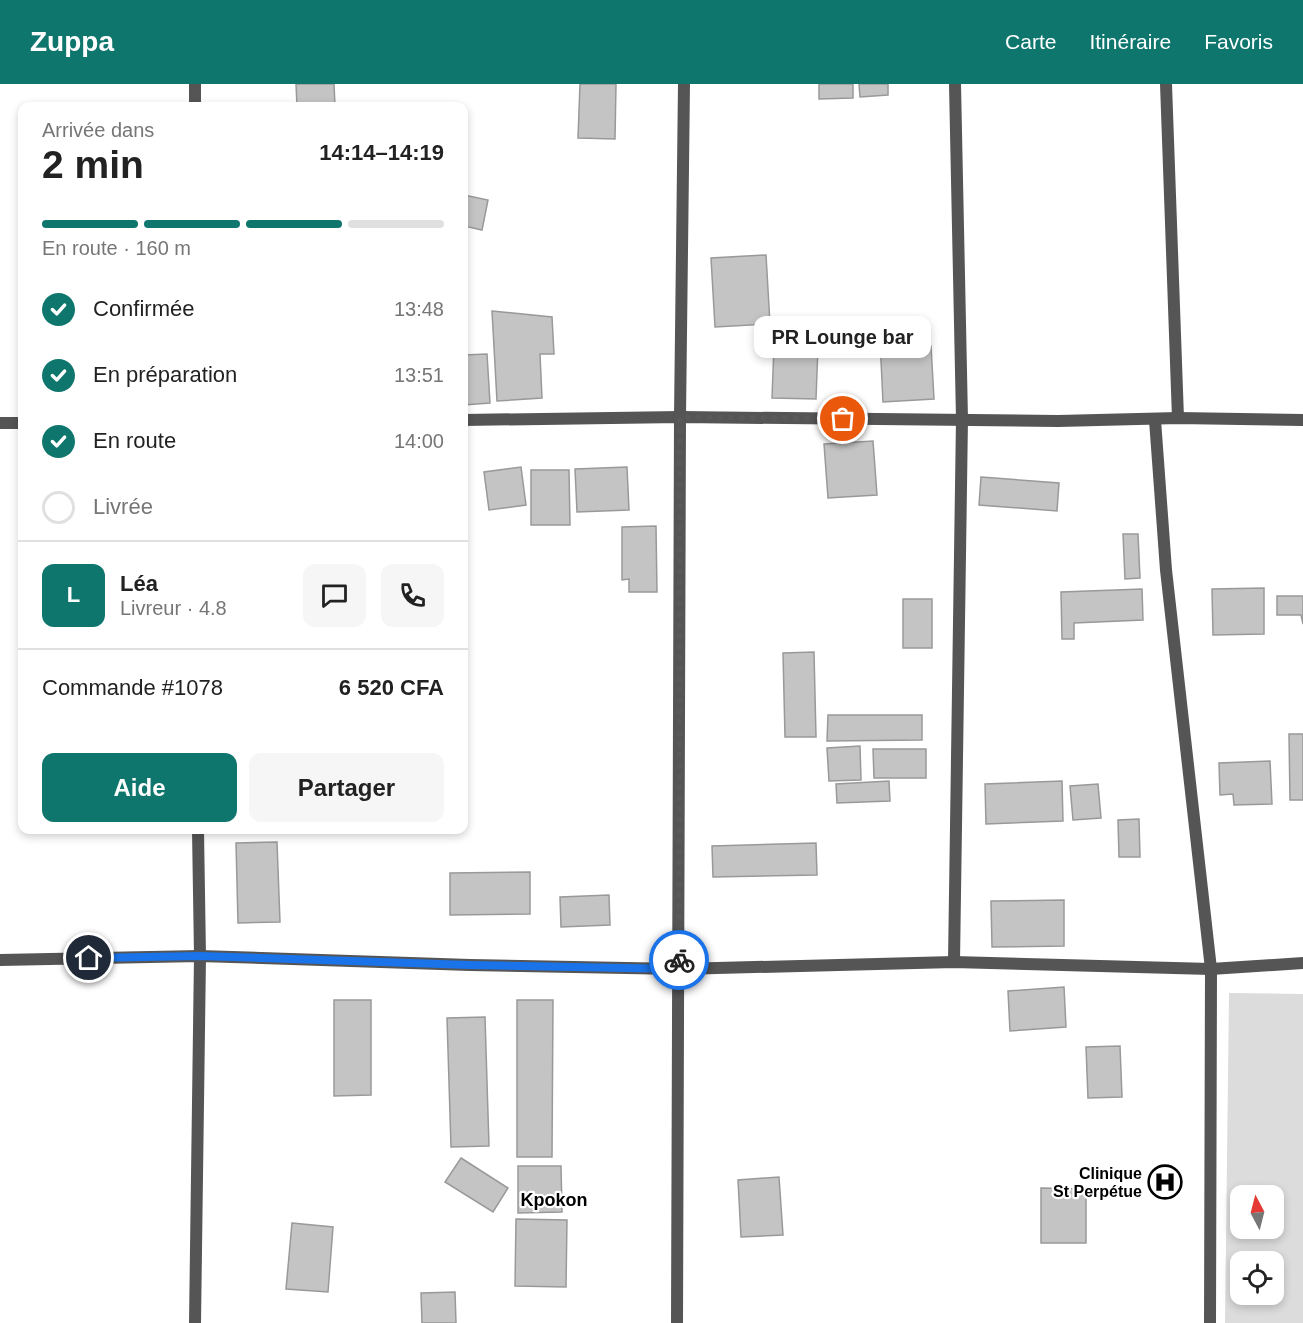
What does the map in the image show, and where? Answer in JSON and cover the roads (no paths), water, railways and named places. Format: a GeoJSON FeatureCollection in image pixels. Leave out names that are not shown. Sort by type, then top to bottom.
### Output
{"type":"FeatureCollection","features":[{"type":"Feature","properties":{"kind":"street"},"geometry":{"type":"LineString","coordinates":[[195,84],[195,102]]}},
{"type":"Feature","properties":{"kind":"street"},"geometry":{"type":"LineString","coordinates":[[677,1323],[680,417],[684,84]]}},
{"type":"Feature","properties":{"kind":"street"},"geometry":{"type":"LineString","coordinates":[[954,962],[962,419],[955,84]]}},
{"type":"Feature","properties":{"kind":"street"},"geometry":{"type":"LineString","coordinates":[[1166,84],[1178,418]]}},
{"type":"Feature","properties":{"kind":"street"},"geometry":{"type":"LineString","coordinates":[[468,420],[680,417],[1058,421],[1178,418],[1303,420]]}},
{"type":"Feature","properties":{"kind":"street"},"geometry":{"type":"LineString","coordinates":[[1155,420],[1166,570],[1211,969],[1210,1323]]}},
{"type":"Feature","properties":{"kind":"street"},"geometry":{"type":"LineString","coordinates":[[0,423],[18,423]]}},
{"type":"Feature","properties":{"kind":"street"},"geometry":{"type":"LineString","coordinates":[[195,1323],[200,956],[198,834]]}},
{"type":"Feature","properties":{"kind":"street"},"geometry":{"type":"LineString","coordinates":[[0,960],[200,956],[679,969],[954,962],[1211,969],[1303,963]]}},
{"type":"Feature","properties":{"kind":"place","name":"PR Lounge bar"},"geometry":{"type":"Point","coordinates":[843,419]}},
{"type":"Feature","properties":{"kind":"place","name":"Clinique St Perpétue"},"geometry":{"type":"Point","coordinates":[1165,1182]}},
{"type":"Feature","properties":{"kind":"district","name":"Kpokon"},"geometry":{"type":"Point","coordinates":[554,1200]}}]}
